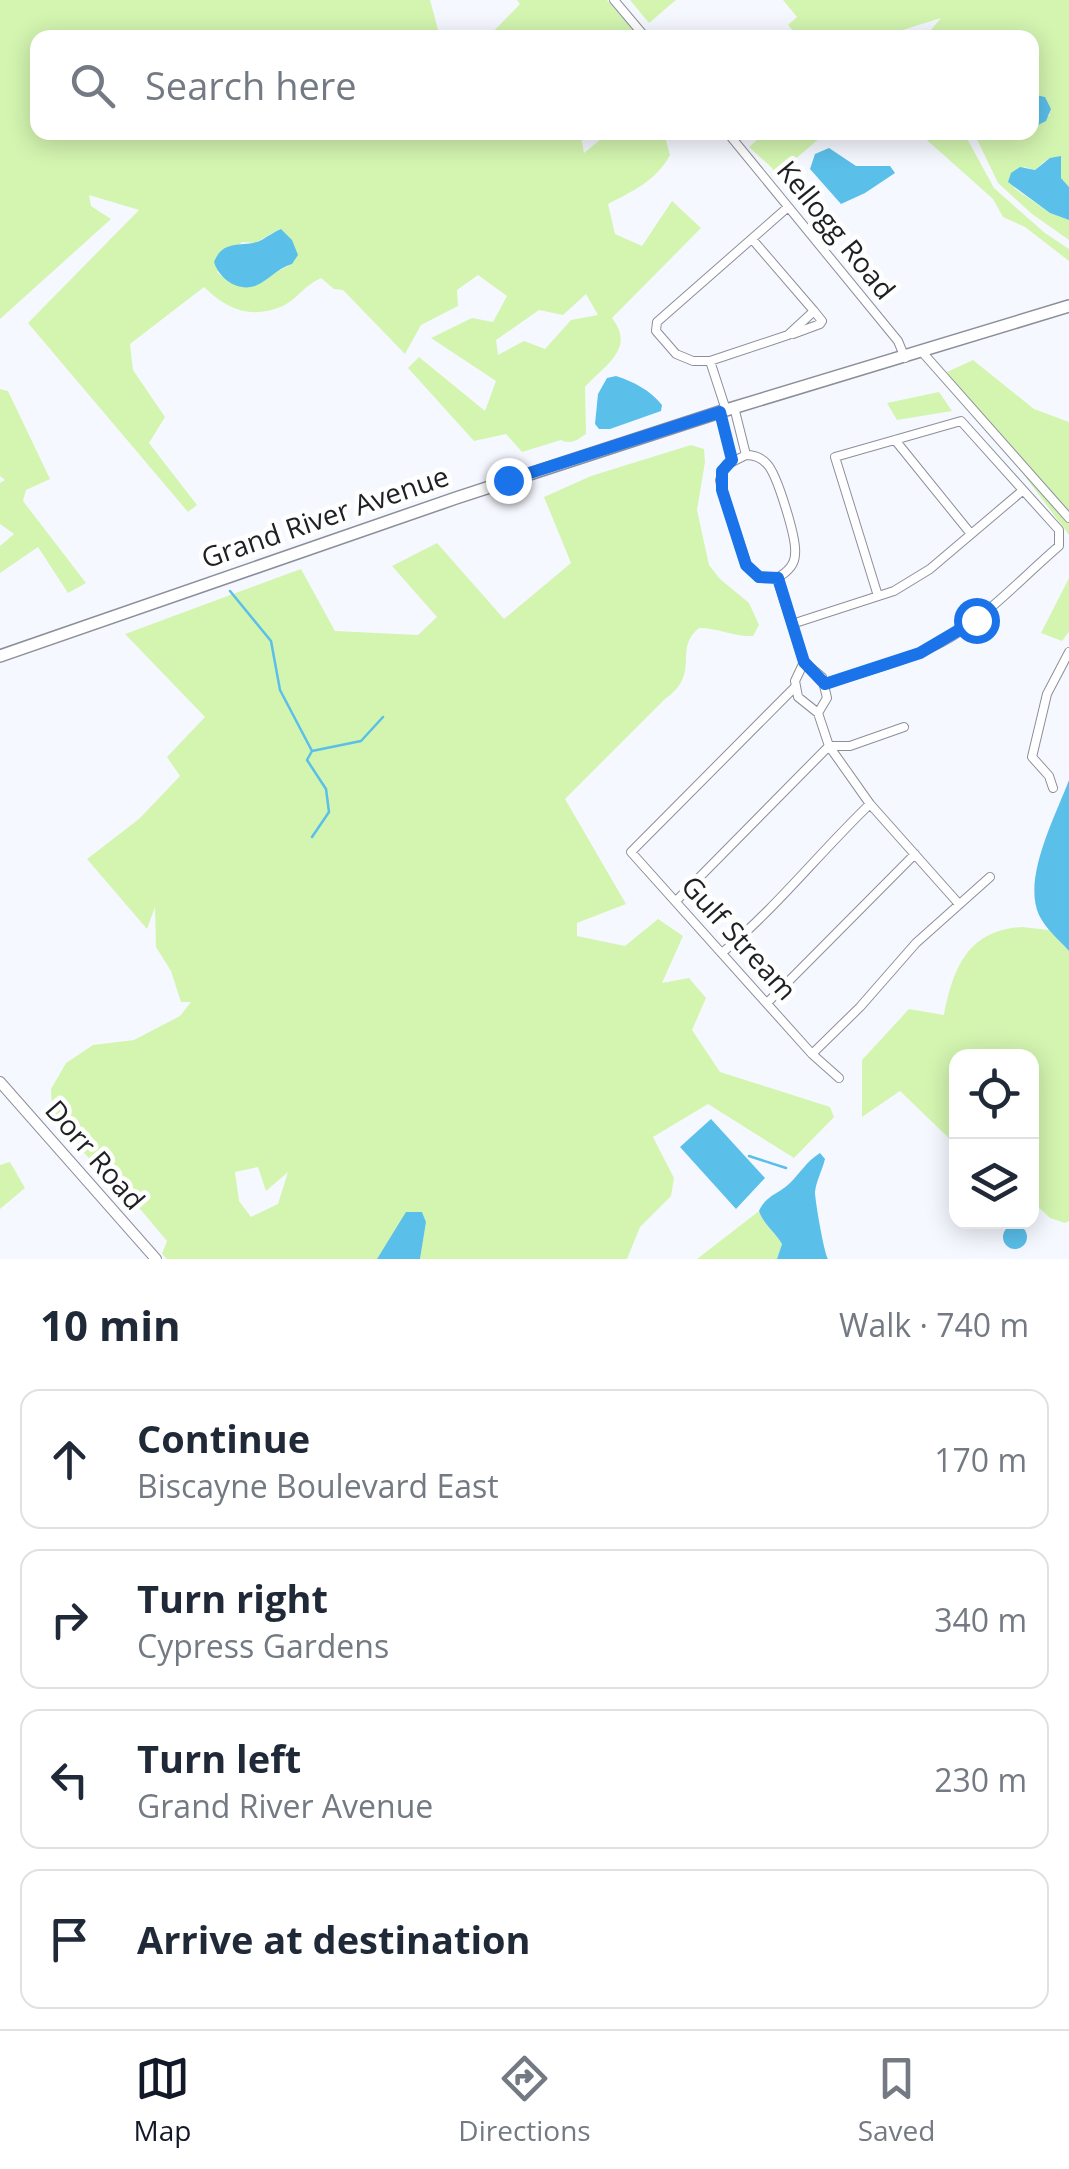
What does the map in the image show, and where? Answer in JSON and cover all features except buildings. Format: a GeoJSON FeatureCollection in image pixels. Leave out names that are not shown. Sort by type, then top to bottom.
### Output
{"type":"FeatureCollection","features":[{"type":"Feature","properties":{"kind":"main road","name":"Grand River Avenue"},"geometry":{"type":"LineString","coordinates":[[0,656],[390,519],[726,410],[1069,306]]}},
{"type":"Feature","properties":{"kind":"street"},"geometry":{"type":"LineString","coordinates":[[614,0],[639,30]]}},
{"type":"Feature","properties":{"kind":"street","name":"Kellogg Road"},"geometry":{"type":"LineString","coordinates":[[734,140],[898,341],[905,358]]}},
{"type":"Feature","properties":{"kind":"street"},"geometry":{"type":"LineString","coordinates":[[752,239],[814,311],[788,336],[710,361],[692,361],[676,354],[656,331],[657,322],[788,207]]}},
{"type":"Feature","properties":{"kind":"street"},"geometry":{"type":"LineString","coordinates":[[923,353],[1069,518]]}},
{"type":"Feature","properties":{"kind":"street"},"geometry":{"type":"LineString","coordinates":[[710,361],[746,454]]}},
{"type":"Feature","properties":{"kind":"street"},"geometry":{"type":"LineString","coordinates":[[726,410],[732,460]]}},
{"type":"Feature","properties":{"kind":"street"},"geometry":{"type":"LineString","coordinates":[[825,684],[920,653],[950,638],[976,620],[1059,546],[1059,530],[962,421],[834,457],[878,596]]}},
{"type":"Feature","properties":{"kind":"street"},"geometry":{"type":"LineString","coordinates":[[895,440],[971,534]]}},
{"type":"Feature","properties":{"kind":"street"},"geometry":{"type":"LineString","coordinates":[[746,454],[760,458],[770,468],[791,531],[794,560],[778,578],[759,577],[746,565],[720,480],[726,465],[746,454]]}},
{"type":"Feature","properties":{"kind":"street"},"geometry":{"type":"LineString","coordinates":[[792,624],[878,596],[930,569],[1022,490]]}},
{"type":"Feature","properties":{"kind":"street"},"geometry":{"type":"LineString","coordinates":[[778,578],[804,662],[825,684],[827,698],[818,713]]}},
{"type":"Feature","properties":{"kind":"street"},"geometry":{"type":"LineString","coordinates":[[1054,788],[1032,757],[1048,694],[1069,652]]}},
{"type":"Feature","properties":{"kind":"street"},"geometry":{"type":"LineString","coordinates":[[804,662],[795,686],[804,705],[818,713],[829,746],[870,804],[959,904]]}},
{"type":"Feature","properties":{"kind":"street","name":"Gulf Stream"},"geometry":{"type":"LineString","coordinates":[[795,686],[632,852],[812,1054],[839,1078]]}},
{"type":"Feature","properties":{"kind":"street"},"geometry":{"type":"LineString","coordinates":[[677,900],[829,746],[850,746],[904,727]]}},
{"type":"Feature","properties":{"kind":"street"},"geometry":{"type":"LineString","coordinates":[[722,952],[774,906],[827,845],[870,804]]}},
{"type":"Feature","properties":{"kind":"street"},"geometry":{"type":"LineString","coordinates":[[767,1003],[915,854]]}},
{"type":"Feature","properties":{"kind":"street"},"geometry":{"type":"LineString","coordinates":[[812,1054],[860,1008],[916,943],[990,876]]}},
{"type":"Feature","properties":{"kind":"street","name":"Dorr Road"},"geometry":{"type":"LineString","coordinates":[[2,1089],[156,1259]]}},
{"type":"Feature","properties":{"kind":"green space"},"geometry":{"type":"Polygon","coordinates":[[[0,0],[430,0],[438,30],[30,30],[30,140],[582,140],[584,153],[600,140],[666,140],[670,155],[658,172],[608,204],[615,234],[642,246],[672,201],[701,228],[612,318],[619,329],[619,348],[585,387],[586,434],[574,441],[561,440],[522,452],[506,434],[474,441],[408,368],[419,357],[485,411],[496,381],[431,338],[472,318],[493,322],[507,296],[478,275],[457,290],[458,306],[421,325],[405,354],[343,290],[334,289],[321,278],[283,306],[260,312],[230,306],[204,287],[130,344],[133,370],[165,417],[149,443],[197,505],[188,512],[28,323],[139,210],[89,195],[91,206],[111,219],[0,319],[0,0]],[[280,229],[255,243],[242,242],[217,272],[230,283],[270,275],[292,264],[294,253],[280,229]],[[586,294],[563,315],[539,310],[496,340],[498,355],[524,341],[545,349],[571,320],[598,315],[586,294]]]}},
{"type":"Feature","properties":{"kind":"green space"},"geometry":{"type":"Polygon","coordinates":[[[517,0],[607,0],[633,30],[495,30],[520,4],[517,0]]]}},
{"type":"Feature","properties":{"kind":"green space"},"geometry":{"type":"Polygon","coordinates":[[[630,0],[676,0],[649,23],[630,0]]]}},
{"type":"Feature","properties":{"kind":"green space"},"geometry":{"type":"Polygon","coordinates":[[[783,0],[1069,0],[1069,187],[1045,161],[1035,170],[1024,167],[1014,188],[1050,213],[1069,220],[1069,240],[998,183],[977,140],[1039,140],[1039,123],[1050,115],[1045,97],[1039,96],[1039,30],[931,30],[941,18],[902,30],[793,30],[788,25],[797,17],[783,0]]]}},
{"type":"Feature","properties":{"kind":"green space"},"geometry":{"type":"Polygon","coordinates":[[[756,140],[818,140],[775,176],[772,168],[749,147],[756,140]]]}},
{"type":"Feature","properties":{"kind":"green space"},"geometry":{"type":"Polygon","coordinates":[[[927,140],[968,140],[994,188],[1069,249],[1069,261],[1025,227],[1003,217],[993,199],[927,140]]]}},
{"type":"Feature","properties":{"kind":"green space"},"geometry":{"type":"Polygon","coordinates":[[[973,360],[1034,409],[1069,422],[1069,535],[947,372],[973,360]]]}},
{"type":"Feature","properties":{"kind":"green space"},"geometry":{"type":"Polygon","coordinates":[[[0,389],[8,391],[50,479],[26,490],[23,501],[86,583],[68,593],[38,547],[0,573],[0,546],[14,534],[0,524],[0,483],[5,480],[0,476],[0,389]]]}},
{"type":"Feature","properties":{"kind":"green space"},"geometry":{"type":"Polygon","coordinates":[[[939,392],[952,411],[897,420],[887,403],[939,392]]]}},
{"type":"Feature","properties":{"kind":"green space"},"geometry":{"type":"Polygon","coordinates":[[[691,445],[704,449],[697,510],[709,565],[749,603],[759,625],[753,636],[699,628],[691,636],[685,671],[676,690],[565,799],[626,904],[577,923],[577,936],[625,946],[658,919],[683,936],[662,983],[689,978],[706,998],[692,1030],[720,1072],[830,1107],[834,1117],[794,1158],[708,1104],[653,1137],[674,1178],[671,1196],[640,1227],[627,1259],[420,1259],[426,1222],[422,1212],[407,1212],[377,1259],[167,1259],[162,1254],[167,1241],[63,1129],[52,1110],[51,1089],[66,1063],[93,1045],[134,1040],[180,1016],[191,1002],[181,1002],[171,971],[156,947],[155,907],[147,929],[87,859],[139,819],[180,776],[167,757],[205,717],[125,634],[301,569],[335,631],[418,635],[437,617],[392,566],[437,543],[504,619],[571,563],[544,497],[591,476],[691,445]],[[258,1167],[235,1172],[239,1201],[251,1217],[278,1204],[288,1172],[266,1191],[258,1167]]]}},
{"type":"Feature","properties":{"kind":"green space"},"geometry":{"type":"Polygon","coordinates":[[[1069,578],[1069,632],[1062,641],[1041,633],[1069,578]]]}},
{"type":"Feature","properties":{"kind":"green space"},"geometry":{"type":"Polygon","coordinates":[[[1004,930],[1049,930],[1069,951],[1069,1221],[1065,1223],[1050,1218],[1039,1208],[1039,1049],[949,1049],[949,1138],[900,1091],[862,1117],[862,1060],[909,1009],[944,1015],[952,982],[966,954],[988,935],[1004,930]]]}},
{"type":"Feature","properties":{"kind":"green space"},"geometry":{"type":"Polygon","coordinates":[[[10,1162],[25,1188],[0,1209],[0,1165],[10,1162]]]}},
{"type":"Feature","properties":{"kind":"green space"},"geometry":{"type":"Polygon","coordinates":[[[759,1211],[782,1244],[777,1259],[697,1259],[759,1211]]]}},
{"type":"Feature","properties":{"kind":"water"},"geometry":{"type":"Polygon","coordinates":[[[1039,96],[1045,97],[1051,109],[1046,121],[1039,124],[1039,96]]]}},
{"type":"Feature","properties":{"kind":"water"},"geometry":{"type":"Polygon","coordinates":[[[829,148],[856,166],[890,166],[895,173],[841,204],[810,169],[815,154],[829,148]]]}},
{"type":"Feature","properties":{"kind":"water"},"geometry":{"type":"Polygon","coordinates":[[[1061,156],[1061,178],[1069,187],[1069,220],[1050,213],[1008,182],[1011,173],[1020,167],[1035,170],[1050,158],[1061,156]]]}},
{"type":"Feature","properties":{"kind":"water"},"geometry":{"type":"Polygon","coordinates":[[[281,229],[292,240],[298,255],[292,264],[248,287],[235,285],[220,273],[214,262],[222,250],[257,242],[281,229]]]}},
{"type":"Feature","properties":{"kind":"water"},"geometry":{"type":"Polygon","coordinates":[[[616,376],[652,395],[662,405],[661,411],[610,429],[599,429],[595,424],[598,394],[607,378],[616,376]]]}},
{"type":"Feature","properties":{"kind":"water"},"geometry":{"type":"Polygon","coordinates":[[[1069,780],[1069,951],[1039,915],[1035,883],[1043,847],[1069,780]]]}},
{"type":"Feature","properties":{"kind":"water"},"geometry":{"type":"Polygon","coordinates":[[[711,1119],[765,1178],[736,1209],[680,1147],[711,1119]]]}},
{"type":"Feature","properties":{"kind":"water"},"geometry":{"type":"Polygon","coordinates":[[[820,1153],[825,1159],[815,1192],[828,1259],[777,1259],[782,1244],[759,1211],[765,1201],[820,1153]]]}},
{"type":"Feature","properties":{"kind":"water"},"geometry":{"type":"Polygon","coordinates":[[[406,1212],[422,1212],[426,1222],[420,1259],[377,1259],[406,1212]]]}},
{"type":"Feature","properties":{"kind":"water"},"geometry":{"type":"Polygon","coordinates":[[[1007,1229],[1026,1232],[1026,1242],[1020,1248],[1010,1248],[1004,1242],[1007,1229]]]}},
{"type":"Feature","properties":{"kind":"waterway"},"geometry":{"type":"LineString","coordinates":[[230,591],[271,641],[280,690],[312,751],[307,760],[326,789],[329,812],[312,837]]}},
{"type":"Feature","properties":{"kind":"waterway"},"geometry":{"type":"LineString","coordinates":[[312,751],[361,741],[383,717]]}},
{"type":"Feature","properties":{"kind":"waterway"},"geometry":{"type":"LineString","coordinates":[[749,1156],[786,1168]]}},
{"type":"Feature","properties":{"kind":"route"},"geometry":{"type":"LineString","coordinates":[[508,480],[720,412],[732,460],[720,480],[746,565],[759,577],[778,578],[804,662],[825,684],[920,653],[976,620]]}}]}
